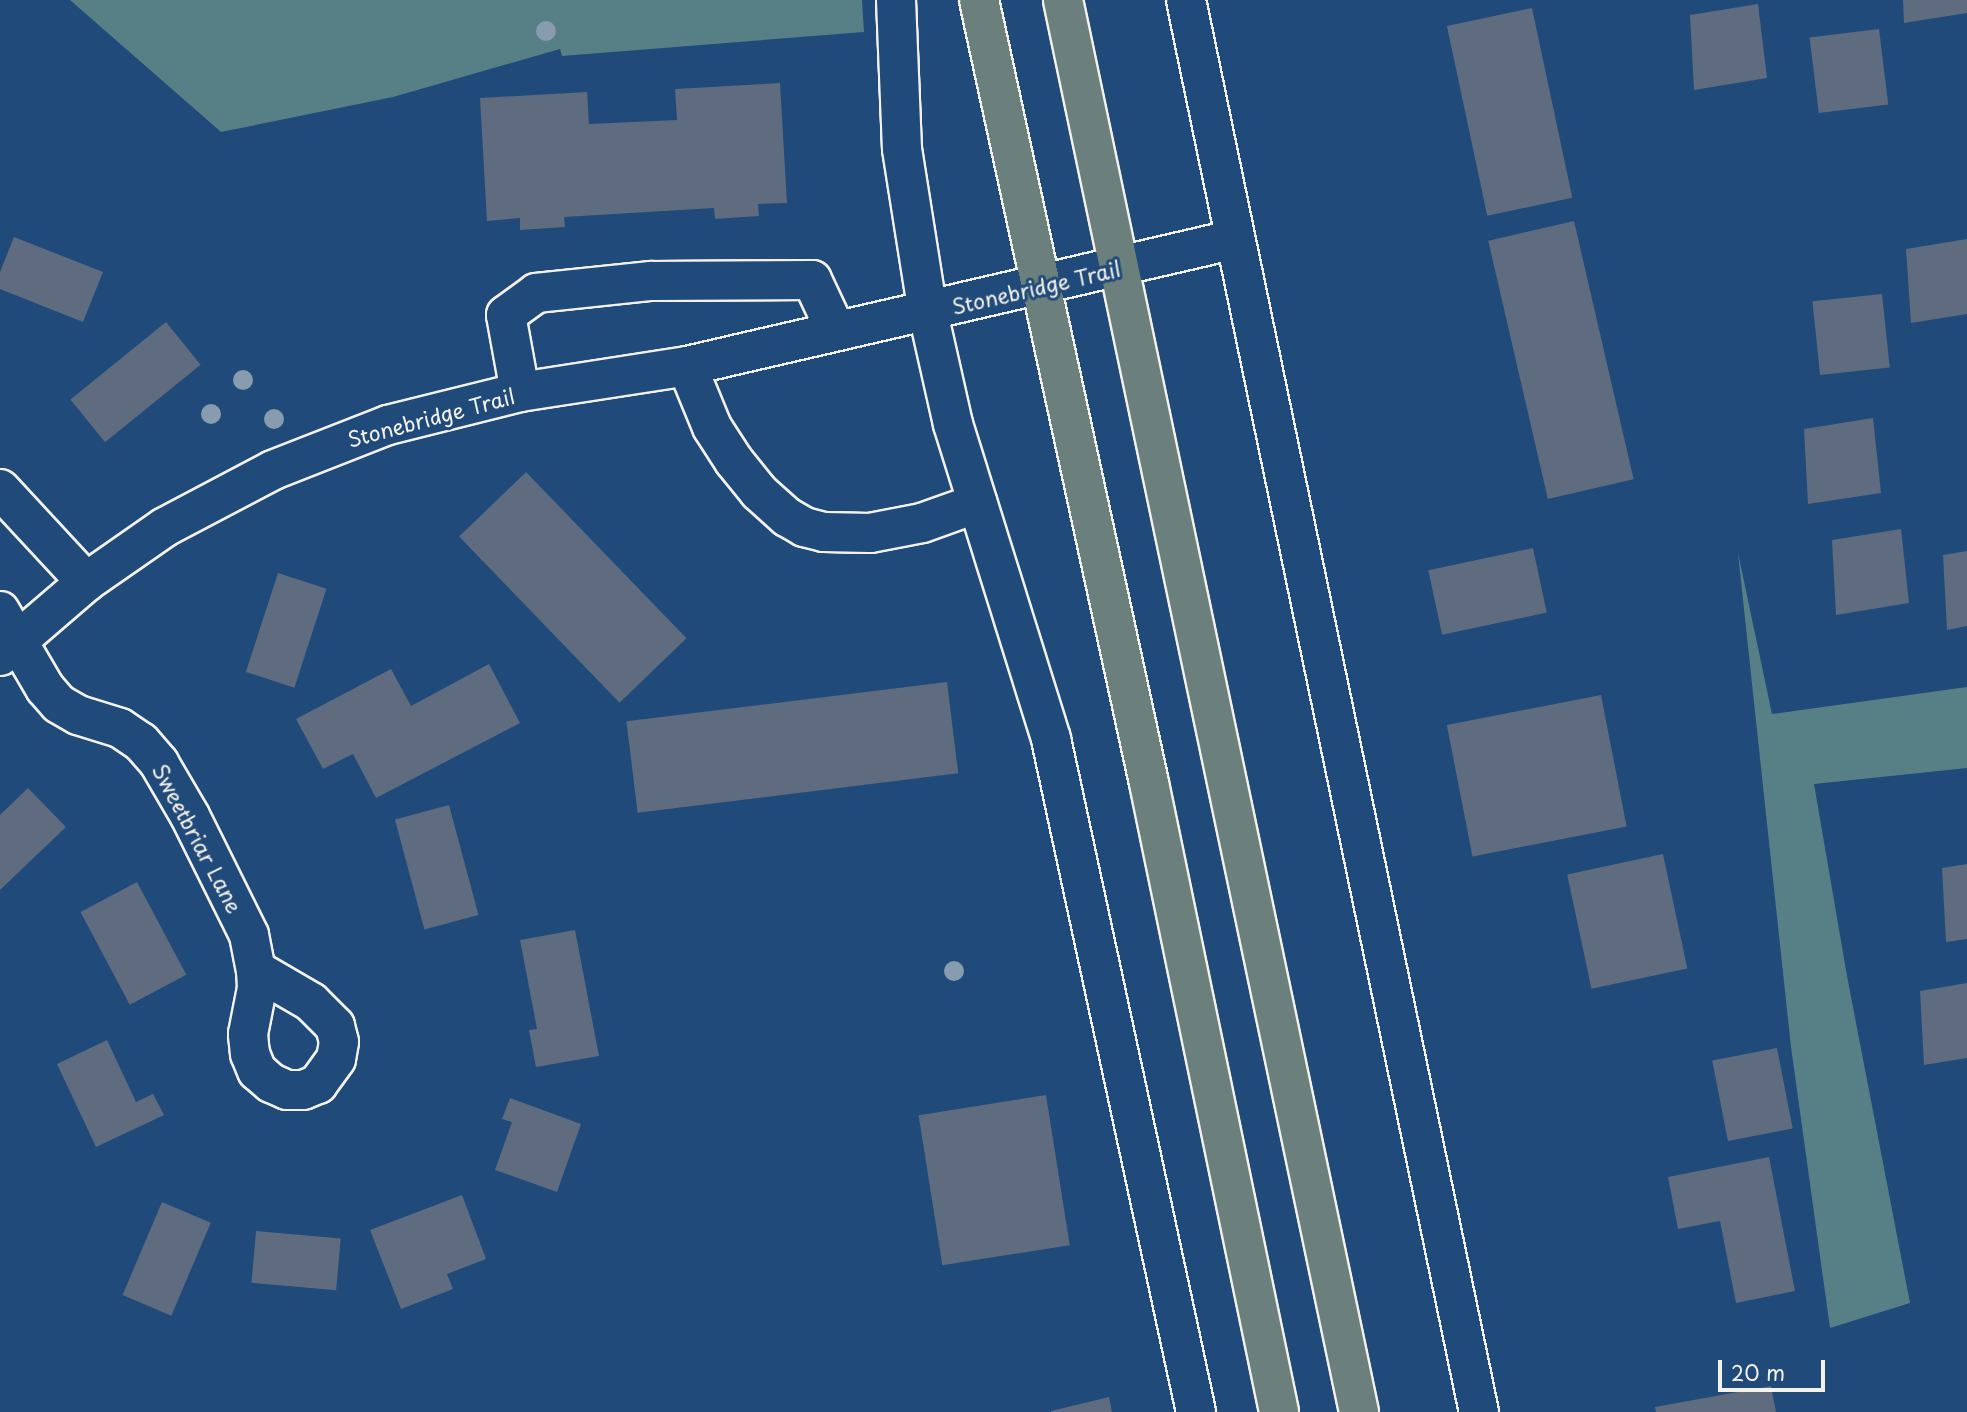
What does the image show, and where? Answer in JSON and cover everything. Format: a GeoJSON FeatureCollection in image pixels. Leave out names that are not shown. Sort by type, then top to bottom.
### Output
{"type":"FeatureCollection","features":[{"type":"Feature","properties":{"kind":"main road"},"geometry":{"type":"LineString","coordinates":[[979,0],[1152,797],[1279,1412]]}},
{"type":"Feature","properties":{"kind":"main road"},"geometry":{"type":"LineString","coordinates":[[1063,0],[1359,1412]]}},
{"type":"Feature","properties":{"kind":"street"},"geometry":{"type":"LineString","coordinates":[[896,0],[902,149],[928,313],[953,424],[1051,738],[1196,1412]]}},
{"type":"Feature","properties":{"kind":"street"},"geometry":{"type":"LineString","coordinates":[[1186,0],[1479,1412]]}},
{"type":"Feature","properties":{"kind":"street","name":"Stonebridge Trail"},"geometry":{"type":"LineString","coordinates":[[6,635],[166,527],[284,465],[388,425],[520,392],[687,366],[835,330],[928,313],[1236,239]]}},
{"type":"Feature","properties":{"kind":"street"},"geometry":{"type":"LineString","coordinates":[[520,392],[506,315],[536,293],[651,281],[812,280],[835,330]]}},
{"type":"Feature","properties":{"kind":"street"},"geometry":{"type":"LineString","coordinates":[[687,366],[712,427],[734,460],[759,492],[787,517],[804,527],[824,532],[870,533],[922,523],[978,503]]}},
{"type":"Feature","properties":{"kind":"street"},"geometry":{"type":"LineString","coordinates":[[0,489],[86,582]]}},
{"type":"Feature","properties":{"kind":"street","name":"Sweetbriar Lane"},"geometry":{"type":"LineString","coordinates":[[6,635],[60,704],[78,715],[120,728],[141,742],[159,763],[190,816],[249,935],[256,970]]}},
{"type":"Feature","properties":{"kind":"green space"},"geometry":{"type":"Polygon","coordinates":[[[70,0],[862,0],[864,32],[562,56],[560,49],[393,97],[221,132],[70,0]]]}},
{"type":"Feature","properties":{"kind":"green space"},"geometry":{"type":"Polygon","coordinates":[[[1738,553],[1772,714],[1967,687],[1967,768],[1814,784],[1847,976],[1910,1303],[1830,1328],[1791,1047],[1738,553]]]}},
{"type":"Feature","properties":{"kind":"building"},"geometry":{"type":"Polygon","coordinates":[[[1903,0],[1967,0],[1967,13],[1904,23],[1903,0]]]}},
{"type":"Feature","properties":{"kind":"building"},"geometry":{"type":"Polygon","coordinates":[[[1758,4],[1767,78],[1694,90],[1690,15],[1758,4]]]}},
{"type":"Feature","properties":{"kind":"building"},"geometry":{"type":"Polygon","coordinates":[[[1532,8],[1572,198],[1487,216],[1447,26],[1532,8]]]}},
{"type":"Feature","properties":{"kind":"building"},"geometry":{"type":"Polygon","coordinates":[[[1879,29],[1888,104],[1819,113],[1810,38],[1879,29]]]}},
{"type":"Feature","properties":{"kind":"building"},"geometry":{"type":"Polygon","coordinates":[[[780,83],[787,203],[758,204],[759,216],[715,219],[714,208],[564,217],[565,227],[520,230],[520,218],[487,221],[480,98],[587,92],[589,124],[677,120],[675,89],[780,83]]]}},
{"type":"Feature","properties":{"kind":"building"},"geometry":{"type":"Polygon","coordinates":[[[1574,221],[1634,479],[1548,499],[1488,241],[1574,221]]]}},
{"type":"Feature","properties":{"kind":"building"},"geometry":{"type":"Polygon","coordinates":[[[14,237],[103,272],[83,322],[0,289],[0,272],[14,237]]]}},
{"type":"Feature","properties":{"kind":"building"},"geometry":{"type":"Polygon","coordinates":[[[1967,239],[1967,314],[1911,323],[1906,249],[1967,239]]]}},
{"type":"Feature","properties":{"kind":"building"},"geometry":{"type":"Polygon","coordinates":[[[1882,294],[1890,368],[1820,375],[1812,301],[1882,294]]]}},
{"type":"Feature","properties":{"kind":"building"},"geometry":{"type":"Polygon","coordinates":[[[166,322],[201,365],[105,442],[70,399],[166,322]]]}},
{"type":"Feature","properties":{"kind":"building"},"geometry":{"type":"Polygon","coordinates":[[[1873,418],[1881,493],[1808,504],[1804,429],[1873,418]]]}},
{"type":"Feature","properties":{"kind":"building"},"geometry":{"type":"Polygon","coordinates":[[[526,472],[686,638],[620,703],[459,537],[526,472]]]}},
{"type":"Feature","properties":{"kind":"building"},"geometry":{"type":"Polygon","coordinates":[[[1901,529],[1909,603],[1836,615],[1832,540],[1901,529]]]}},
{"type":"Feature","properties":{"kind":"building"},"geometry":{"type":"Polygon","coordinates":[[[1533,548],[1547,613],[1442,635],[1428,570],[1533,548]]]}},
{"type":"Feature","properties":{"kind":"building"},"geometry":{"type":"Polygon","coordinates":[[[1967,551],[1967,626],[1947,630],[1943,555],[1967,551]]]}},
{"type":"Feature","properties":{"kind":"building"},"geometry":{"type":"Polygon","coordinates":[[[278,573],[327,589],[294,688],[246,672],[278,573]]]}},
{"type":"Feature","properties":{"kind":"building"},"geometry":{"type":"Polygon","coordinates":[[[489,664],[520,723],[376,798],[353,754],[323,769],[296,719],[391,669],[411,706],[489,664]]]}},
{"type":"Feature","properties":{"kind":"building"},"geometry":{"type":"Polygon","coordinates":[[[947,682],[958,773],[638,813],[626,721],[947,682]]]}},
{"type":"Feature","properties":{"kind":"building"},"geometry":{"type":"Polygon","coordinates":[[[1601,695],[1627,827],[1472,856],[1447,725],[1601,695]]]}},
{"type":"Feature","properties":{"kind":"building"},"geometry":{"type":"Polygon","coordinates":[[[28,788],[66,827],[0,890],[0,815],[28,788]]]}},
{"type":"Feature","properties":{"kind":"building"},"geometry":{"type":"Polygon","coordinates":[[[449,805],[479,915],[424,930],[395,819],[449,805]]]}},
{"type":"Feature","properties":{"kind":"building"},"geometry":{"type":"Polygon","coordinates":[[[1663,854],[1687,968],[1591,989],[1567,874],[1663,854]]]}},
{"type":"Feature","properties":{"kind":"building"},"geometry":{"type":"Polygon","coordinates":[[[1967,864],[1967,939],[1946,942],[1942,868],[1967,864]]]}},
{"type":"Feature","properties":{"kind":"building"},"geometry":{"type":"Polygon","coordinates":[[[137,882],[186,975],[130,1005],[80,912],[137,882]]]}},
{"type":"Feature","properties":{"kind":"building"},"geometry":{"type":"Polygon","coordinates":[[[575,930],[599,1056],[536,1067],[529,1030],[537,1029],[520,940],[575,930]]]}},
{"type":"Feature","properties":{"kind":"building"},"geometry":{"type":"Polygon","coordinates":[[[1967,983],[1967,1058],[1924,1065],[1920,991],[1967,983]]]}},
{"type":"Feature","properties":{"kind":"building"},"geometry":{"type":"Polygon","coordinates":[[[107,1040],[136,1102],[153,1094],[164,1115],[96,1147],[57,1064],[107,1040]]]}},
{"type":"Feature","properties":{"kind":"building"},"geometry":{"type":"Polygon","coordinates":[[[1777,1048],[1793,1128],[1728,1141],[1712,1061],[1777,1048]]]}},
{"type":"Feature","properties":{"kind":"building"},"geometry":{"type":"Polygon","coordinates":[[[1046,1095],[1070,1245],[942,1265],[919,1115],[1046,1095]]]}},
{"type":"Feature","properties":{"kind":"building"},"geometry":{"type":"Polygon","coordinates":[[[510,1098],[581,1124],[557,1192],[495,1170],[512,1122],[502,1119],[510,1098]]]}},
{"type":"Feature","properties":{"kind":"building"},"geometry":{"type":"Polygon","coordinates":[[[1769,1157],[1795,1291],[1736,1303],[1720,1221],[1678,1229],[1668,1177],[1769,1157]]]}},
{"type":"Feature","properties":{"kind":"building"},"geometry":{"type":"Polygon","coordinates":[[[462,1195],[486,1259],[447,1274],[453,1289],[401,1309],[370,1230],[462,1195]]]}},
{"type":"Feature","properties":{"kind":"building"},"geometry":{"type":"Polygon","coordinates":[[[162,1202],[211,1223],[171,1316],[123,1295],[162,1202]]]}},
{"type":"Feature","properties":{"kind":"building"},"geometry":{"type":"Polygon","coordinates":[[[256,1231],[341,1238],[336,1290],[251,1283],[256,1231]]]}},
{"type":"Feature","properties":{"kind":"building"},"geometry":{"type":"Polygon","coordinates":[[[1771,1386],[1776,1412],[1656,1412],[1655,1407],[1771,1386]]]}},
{"type":"Feature","properties":{"kind":"building"},"geometry":{"type":"Polygon","coordinates":[[[1109,1397],[1112,1412],[1051,1412],[1051,1411],[1109,1397]]]}}]}
